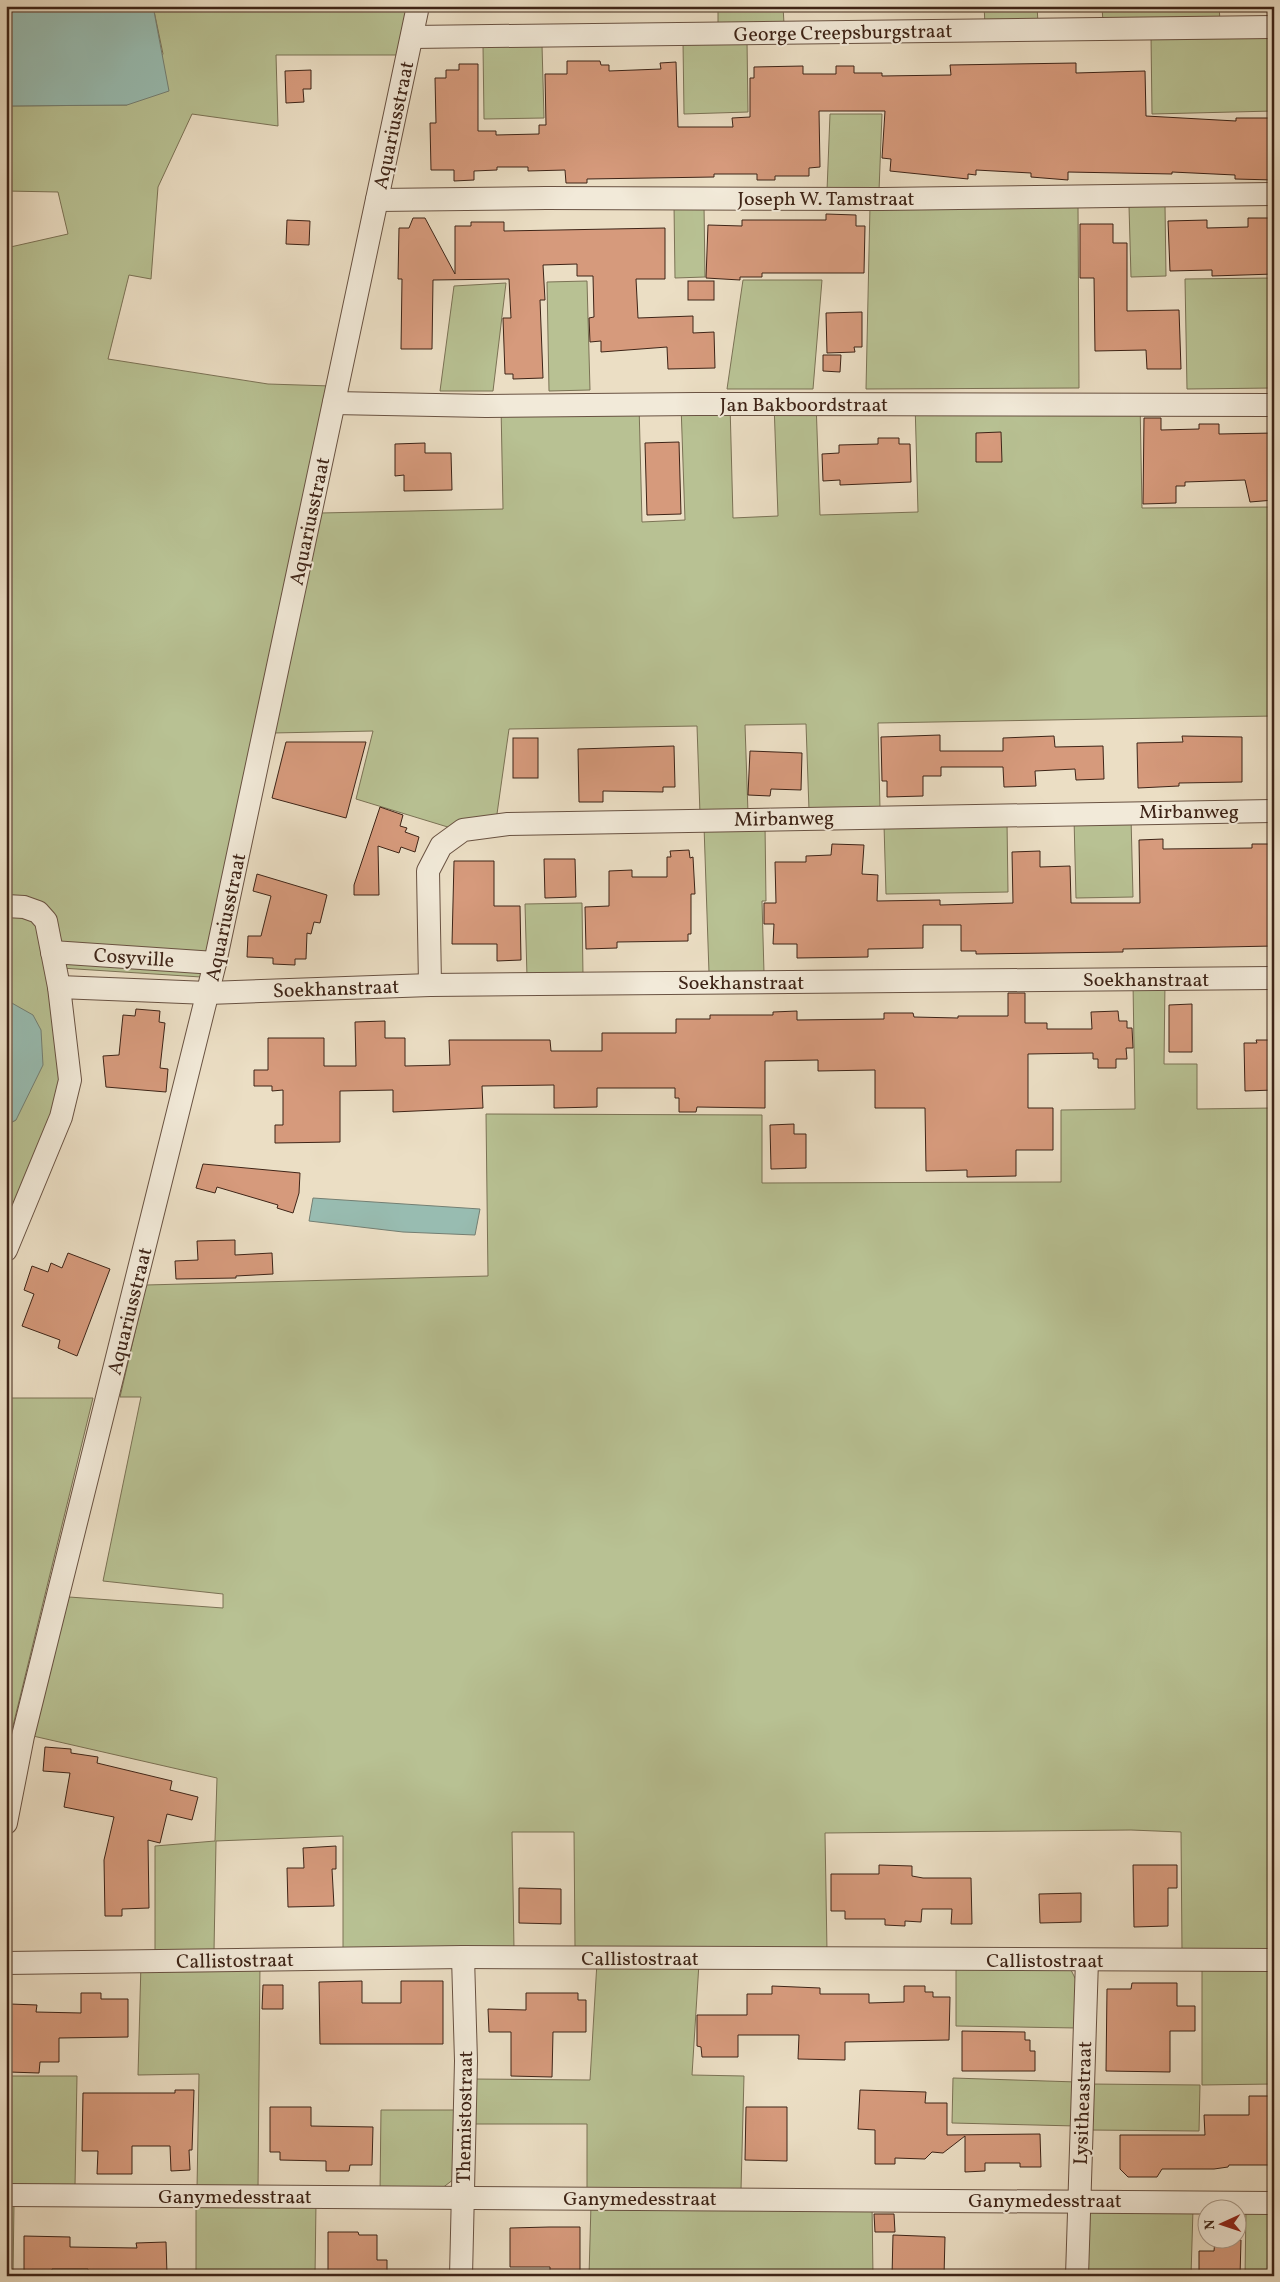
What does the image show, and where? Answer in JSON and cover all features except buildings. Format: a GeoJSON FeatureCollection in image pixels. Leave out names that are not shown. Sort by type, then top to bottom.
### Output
{"type":"FeatureCollection","features":[{"type":"Feature","properties":{"kind":"street","name":"Aquariusstraat"},"geometry":{"type":"LineString","coordinates":[[6,1822],[23,1736],[208,994],[418,6]]}},
{"type":"Feature","properties":{"kind":"street","name":"George Creepsburgstraat"},"geometry":{"type":"LineString","coordinates":[[412,36],[1274,27]]}},
{"type":"Feature","properties":{"kind":"street","name":"Joseph W. Tamstraat"},"geometry":{"type":"LineString","coordinates":[[377,200],[546,198],[881,199],[1274,194]]}},
{"type":"Feature","properties":{"kind":"street","name":"Jan Bakboordstraat"},"geometry":{"type":"LineString","coordinates":[[334,404],[486,406],[696,404],[1274,405]]}},
{"type":"Feature","properties":{"kind":"street","name":"Mirbanweg"},"geometry":{"type":"LineString","coordinates":[[430,985],[428,871],[441,846],[463,830],[508,824],[538,823],[1274,811]]}},
{"type":"Feature","properties":{"kind":"street"},"geometry":{"type":"LineString","coordinates":[[6,906],[24,907],[38,912],[46,921],[59,987],[70,1088],[61,1117],[6,1250]]}},
{"type":"Feature","properties":{"kind":"street","name":"Cosyville"},"geometry":{"type":"LineString","coordinates":[[52,952],[215,963]]}},
{"type":"Feature","properties":{"kind":"street"},"geometry":{"type":"LineString","coordinates":[[179,991],[183,960]]}},
{"type":"Feature","properties":{"kind":"street","name":"Soekhanstraat"},"geometry":{"type":"LineString","coordinates":[[208,994],[430,985],[1274,978]]}},
{"type":"Feature","properties":{"kind":"street","name":"Cosyville"},"geometry":{"type":"LineString","coordinates":[[59,987],[179,991],[208,994]]}},
{"type":"Feature","properties":{"kind":"street","name":"Callistostraat"},"geometry":{"type":"LineString","coordinates":[[6,1963],[463,1958],[1274,1960]]}},
{"type":"Feature","properties":{"kind":"street","name":"Themistostraat"},"geometry":{"type":"LineString","coordinates":[[461,2276],[466,2061],[463,1958]]}},
{"type":"Feature","properties":{"kind":"street","name":"Lysitheastraat"},"geometry":{"type":"LineString","coordinates":[[1077,2276],[1087,1960]]}},
{"type":"Feature","properties":{"kind":"street","name":"Ganymedesstraat"},"geometry":{"type":"LineString","coordinates":[[6,2195],[1078,2200],[1274,2203]]}},
{"type":"Feature","properties":{"kind":"green space"},"geometry":{"type":"Polygon","coordinates":[[[153,6],[410,6],[400,55],[276,55],[278,126],[192,114],[158,187],[151,279],[129,275],[108,359],[268,384],[331,386],[201,977],[61,968],[53,917],[27,896],[6,895],[6,248],[68,234],[58,192],[6,191],[6,106],[127,105],[163,54],[153,6]]]}},
{"type":"Feature","properties":{"kind":"green space"},"geometry":{"type":"Polygon","coordinates":[[[718,6],[783,6],[784,24],[718,27],[718,6]]]}},
{"type":"Feature","properties":{"kind":"green space"},"geometry":{"type":"Polygon","coordinates":[[[984,6],[1037,6],[1038,23],[985,24],[984,6]]]}},
{"type":"Feature","properties":{"kind":"green space"},"geometry":{"type":"Polygon","coordinates":[[[1102,6],[1219,6],[1220,21],[1103,23],[1102,6]]]}},
{"type":"Feature","properties":{"kind":"green space"},"geometry":{"type":"Polygon","coordinates":[[[1274,34],[1274,111],[1152,114],[1151,36],[1274,34]]]}},
{"type":"Feature","properties":{"kind":"green space"},"geometry":{"type":"Polygon","coordinates":[[[747,41],[748,112],[684,114],[683,42],[747,41]]]}},
{"type":"Feature","properties":{"kind":"green space"},"geometry":{"type":"Polygon","coordinates":[[[542,45],[544,118],[484,119],[483,46],[542,45]]]}},
{"type":"Feature","properties":{"kind":"green space"},"geometry":{"type":"Polygon","coordinates":[[[830,114],[882,114],[879,191],[827,191],[830,114]]]}},
{"type":"Feature","properties":{"kind":"green space"},"geometry":{"type":"Polygon","coordinates":[[[674,205],[704,205],[705,277],[675,278],[674,205]]]}},
{"type":"Feature","properties":{"kind":"green space"},"geometry":{"type":"Polygon","coordinates":[[[1078,205],[1079,388],[866,389],[870,206],[1078,205]]]}},
{"type":"Feature","properties":{"kind":"green space"},"geometry":{"type":"Polygon","coordinates":[[[1165,205],[1166,276],[1131,277],[1129,206],[1165,205]]]}},
{"type":"Feature","properties":{"kind":"green space"},"geometry":{"type":"Polygon","coordinates":[[[1274,278],[1274,388],[1187,389],[1185,279],[1274,278]]]}},
{"type":"Feature","properties":{"kind":"green space"},"geometry":{"type":"Polygon","coordinates":[[[743,280],[822,280],[813,389],[727,389],[743,280]]]}},
{"type":"Feature","properties":{"kind":"green space"},"geometry":{"type":"Polygon","coordinates":[[[587,281],[590,390],[549,391],[547,282],[587,281]]]}},
{"type":"Feature","properties":{"kind":"green space"},"geometry":{"type":"Polygon","coordinates":[[[506,283],[493,391],[440,391],[454,286],[506,283]]]}},
{"type":"Feature","properties":{"kind":"green space"},"geometry":{"type":"Polygon","coordinates":[[[1140,401],[1142,508],[1274,507],[1274,716],[878,723],[880,809],[809,810],[806,724],[745,725],[748,813],[700,814],[697,726],[509,729],[496,821],[451,828],[356,799],[373,731],[272,733],[321,513],[503,509],[501,406],[639,404],[642,522],[685,520],[681,405],[730,404],[733,518],[778,516],[774,403],[816,402],[820,515],[918,512],[915,402],[1140,401]]]}},
{"type":"Feature","properties":{"kind":"green space"},"geometry":{"type":"Polygon","coordinates":[[[1131,817],[1133,897],[1076,898],[1074,818],[1131,817]]]}},
{"type":"Feature","properties":{"kind":"green space"},"geometry":{"type":"Polygon","coordinates":[[[1007,822],[1008,892],[886,894],[884,825],[1007,822]]]}},
{"type":"Feature","properties":{"kind":"green space"},"geometry":{"type":"Polygon","coordinates":[[[765,825],[766,901],[762,901],[764,973],[709,973],[704,826],[765,825]]]}},
{"type":"Feature","properties":{"kind":"green space"},"geometry":{"type":"Polygon","coordinates":[[[582,903],[583,976],[527,977],[525,904],[582,903]]]}},
{"type":"Feature","properties":{"kind":"green space"},"geometry":{"type":"Polygon","coordinates":[[[6,913],[31,919],[38,929],[54,1002],[63,1085],[6,1241],[6,1125],[16,1120],[10,1002],[6,1002],[6,913]]]}},
{"type":"Feature","properties":{"kind":"green space"},"geometry":{"type":"Polygon","coordinates":[[[1133,983],[1165,983],[1164,1064],[1197,1064],[1197,1109],[1274,1108],[1274,1830],[1271,1831],[1272,1952],[1182,1952],[1181,1832],[1131,1830],[825,1833],[827,1951],[575,1947],[574,1832],[512,1832],[514,1949],[343,1949],[343,1836],[216,1841],[214,1951],[155,1950],[155,1846],[215,1841],[217,1778],[33,1736],[69,1597],[223,1608],[223,1594],[103,1581],[141,1397],[120,1397],[146,1285],[488,1276],[486,1114],[762,1115],[762,1183],[1061,1182],[1061,1110],[1135,1109],[1133,983]]]}},
{"type":"Feature","properties":{"kind":"green space"},"geometry":{"type":"Polygon","coordinates":[[[6,1398],[93,1398],[11,1734],[6,1766],[6,1398]]]}},
{"type":"Feature","properties":{"kind":"green space"},"geometry":{"type":"Polygon","coordinates":[[[597,1962],[699,1963],[692,2075],[744,2076],[741,2190],[587,2190],[587,2124],[472,2124],[473,2079],[590,2080],[597,1962]]]}},
{"type":"Feature","properties":{"kind":"green space"},"geometry":{"type":"Polygon","coordinates":[[[141,1963],[260,1963],[258,2190],[197,2189],[199,2074],[138,2075],[141,1963]]]}},
{"type":"Feature","properties":{"kind":"green space"},"geometry":{"type":"Polygon","coordinates":[[[956,1965],[1070,1968],[1077,1982],[1077,2028],[956,2026],[956,1965]]]}},
{"type":"Feature","properties":{"kind":"green space"},"geometry":{"type":"Polygon","coordinates":[[[1202,1969],[1274,1969],[1274,2084],[1202,2085],[1202,1969]]]}},
{"type":"Feature","properties":{"kind":"green space"},"geometry":{"type":"Polygon","coordinates":[[[6,2076],[77,2076],[75,2186],[6,2187],[6,2076]]]}},
{"type":"Feature","properties":{"kind":"green space"},"geometry":{"type":"Polygon","coordinates":[[[953,2078],[1077,2082],[1076,2126],[952,2123],[953,2078]]]}},
{"type":"Feature","properties":{"kind":"green space"},"geometry":{"type":"Polygon","coordinates":[[[1089,2084],[1200,2085],[1199,2131],[1089,2130],[1089,2084]]]}},
{"type":"Feature","properties":{"kind":"green space"},"geometry":{"type":"Polygon","coordinates":[[[381,2110],[460,2110],[454,2179],[441,2189],[380,2192],[381,2110]]]}},
{"type":"Feature","properties":{"kind":"green space"},"geometry":{"type":"Polygon","coordinates":[[[196,2202],[316,2203],[315,2276],[196,2276],[196,2202]]]}},
{"type":"Feature","properties":{"kind":"green space"},"geometry":{"type":"Polygon","coordinates":[[[6,2203],[14,2203],[13,2276],[6,2276],[6,2203]]]}},
{"type":"Feature","properties":{"kind":"green space"},"geometry":{"type":"Polygon","coordinates":[[[591,2204],[872,2205],[873,2276],[589,2276],[591,2204]]]}},
{"type":"Feature","properties":{"kind":"green space"},"geometry":{"type":"Polygon","coordinates":[[[1093,2207],[1193,2209],[1191,2276],[1084,2276],[1086,2219],[1093,2207]]]}},
{"type":"Feature","properties":{"kind":"green space"},"geometry":{"type":"Polygon","coordinates":[[[1248,2209],[1274,2210],[1274,2276],[1245,2276],[1245,2250],[1248,2250],[1248,2209]]]}},
{"type":"Feature","properties":{"kind":"water"},"geometry":{"type":"Polygon","coordinates":[[[6,6],[153,6],[169,91],[127,105],[6,106],[6,6]]]}},
{"type":"Feature","properties":{"kind":"water"},"geometry":{"type":"Polygon","coordinates":[[[6,1002],[10,1002],[33,1015],[41,1030],[43,1065],[16,1120],[6,1125],[6,1002]]]}},
{"type":"Feature","properties":{"kind":"water"},"geometry":{"type":"Polygon","coordinates":[[[313,1198],[480,1209],[475,1235],[403,1232],[309,1221],[313,1198]]]}}]}
